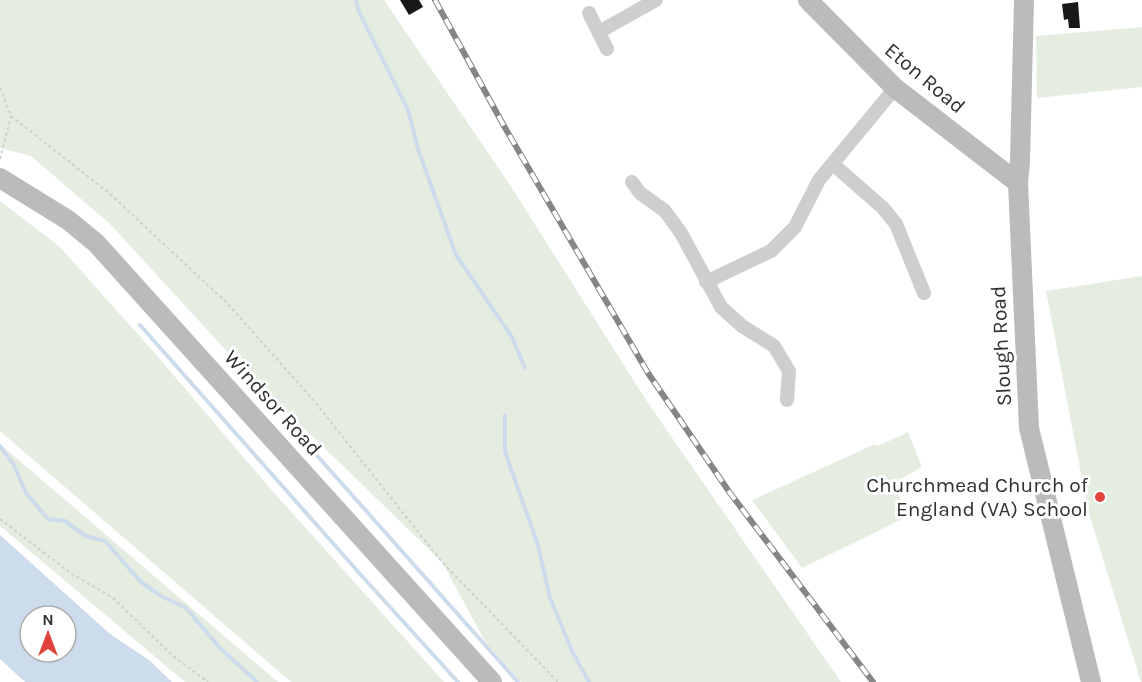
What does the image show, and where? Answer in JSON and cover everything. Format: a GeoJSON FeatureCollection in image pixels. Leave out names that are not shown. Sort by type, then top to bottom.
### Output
{"type":"FeatureCollection","features":[{"type":"Feature","properties":{"kind":"main road","name":"Eton Road"},"geometry":{"type":"LineString","coordinates":[[808,0],[895,88],[1018,183]]}},
{"type":"Feature","properties":{"kind":"main road","name":"Slough Road"},"geometry":{"type":"LineString","coordinates":[[1024,0],[1018,183],[1029,428],[1091,682]]}},
{"type":"Feature","properties":{"kind":"main road","name":"Windsor Road"},"geometry":{"type":"LineString","coordinates":[[0,178],[68,220],[96,243],[492,682]]}},
{"type":"Feature","properties":{"kind":"street"},"geometry":{"type":"LineString","coordinates":[[599,32],[656,0]]}},
{"type":"Feature","properties":{"kind":"street"},"geometry":{"type":"LineString","coordinates":[[589,13],[607,49]]}},
{"type":"Feature","properties":{"kind":"street"},"geometry":{"type":"LineString","coordinates":[[706,282],[771,250],[795,227],[819,180],[895,88]]}},
{"type":"Feature","properties":{"kind":"street"},"geometry":{"type":"LineString","coordinates":[[833,164],[883,208],[896,224],[924,293]]}},
{"type":"Feature","properties":{"kind":"street"},"geometry":{"type":"LineString","coordinates":[[632,182],[640,193],[665,211],[681,233],[721,307],[742,326],[774,346],[789,371],[787,400]]}},
{"type":"Feature","properties":{"kind":"path"},"geometry":{"type":"LineString","coordinates":[[0,88],[11,116],[109,193],[227,303],[315,402],[442,562],[558,682]]}},
{"type":"Feature","properties":{"kind":"path"},"geometry":{"type":"LineString","coordinates":[[0,159],[11,116]]}},
{"type":"Feature","properties":{"kind":"path"},"geometry":{"type":"LineString","coordinates":[[0,519],[72,574],[113,598],[173,656],[208,682]]}},
{"type":"Feature","properties":{"kind":"shaded area"},"geometry":{"type":"Polygon","coordinates":[[[0,0],[384,0],[510,185],[648,403],[841,682],[521,682],[486,643],[442,562],[245,371],[110,224],[31,156],[0,148],[0,0]]]}},
{"type":"Feature","properties":{"kind":"shaded area"},"geometry":{"type":"Polygon","coordinates":[[[1142,27],[1142,87],[1037,98],[1036,36],[1142,27]]]}},
{"type":"Feature","properties":{"kind":"shaded area"},"geometry":{"type":"Polygon","coordinates":[[[0,201],[60,247],[153,351],[268,486],[444,682],[291,682],[0,431],[0,201]]]}},
{"type":"Feature","properties":{"kind":"shaded area","name":"Churchmead Church of England (VA) School"},"geometry":{"type":"Polygon","coordinates":[[[1142,276],[1141,682],[1088,510],[1046,291],[1142,276]]]}},
{"type":"Feature","properties":{"kind":"shaded area"},"geometry":{"type":"Polygon","coordinates":[[[908,432],[922,467],[893,483],[909,516],[802,568],[752,500],[875,444],[878,446],[908,432]]]}},
{"type":"Feature","properties":{"kind":"shaded area"},"geometry":{"type":"Polygon","coordinates":[[[0,444],[278,682],[185,682],[0,526],[0,444]]]}},
{"type":"Feature","properties":{"kind":"water"},"geometry":{"type":"Polygon","coordinates":[[[0,535],[77,604],[18,604],[18,664],[78,664],[78,605],[110,634],[149,660],[172,682],[25,682],[0,659],[0,535]]]}},
{"type":"Feature","properties":{"kind":"building"},"geometry":{"type":"Polygon","coordinates":[[[400,0],[419,0],[423,7],[409,15],[400,0]]]}},
{"type":"Feature","properties":{"kind":"building"},"geometry":{"type":"Polygon","coordinates":[[[1078,2],[1080,28],[1069,28],[1068,19],[1064,20],[1062,4],[1078,2]]]}},
{"type":"Feature","properties":{"kind":"waterway"},"geometry":{"type":"LineString","coordinates":[[356,0],[359,12],[408,110],[418,149],[456,255],[512,337],[525,368]]}},
{"type":"Feature","properties":{"kind":"waterway"},"geometry":{"type":"LineString","coordinates":[[140,325],[458,682]]}},
{"type":"Feature","properties":{"kind":"waterway"},"geometry":{"type":"LineString","coordinates":[[505,415],[505,452],[538,545],[550,598],[572,651],[589,682]]}},
{"type":"Feature","properties":{"kind":"waterway"},"geometry":{"type":"LineString","coordinates":[[0,446],[14,465],[26,493],[48,519],[65,521],[86,536],[105,541],[141,582],[161,596],[186,608],[220,648],[257,682]]}},
{"type":"Feature","properties":{"kind":"waterway"},"geometry":{"type":"LineString","coordinates":[[313,451],[518,682]]}},
{"type":"Feature","properties":{"kind":"railway"},"geometry":{"type":"LineString","coordinates":[[435,0],[504,126],[648,373],[730,493],[873,682]]}},
{"type":"Feature","properties":{"kind":"place","name":"Churchmead Church of England (VA) School"},"geometry":{"type":"Point","coordinates":[1100,497]}}]}
